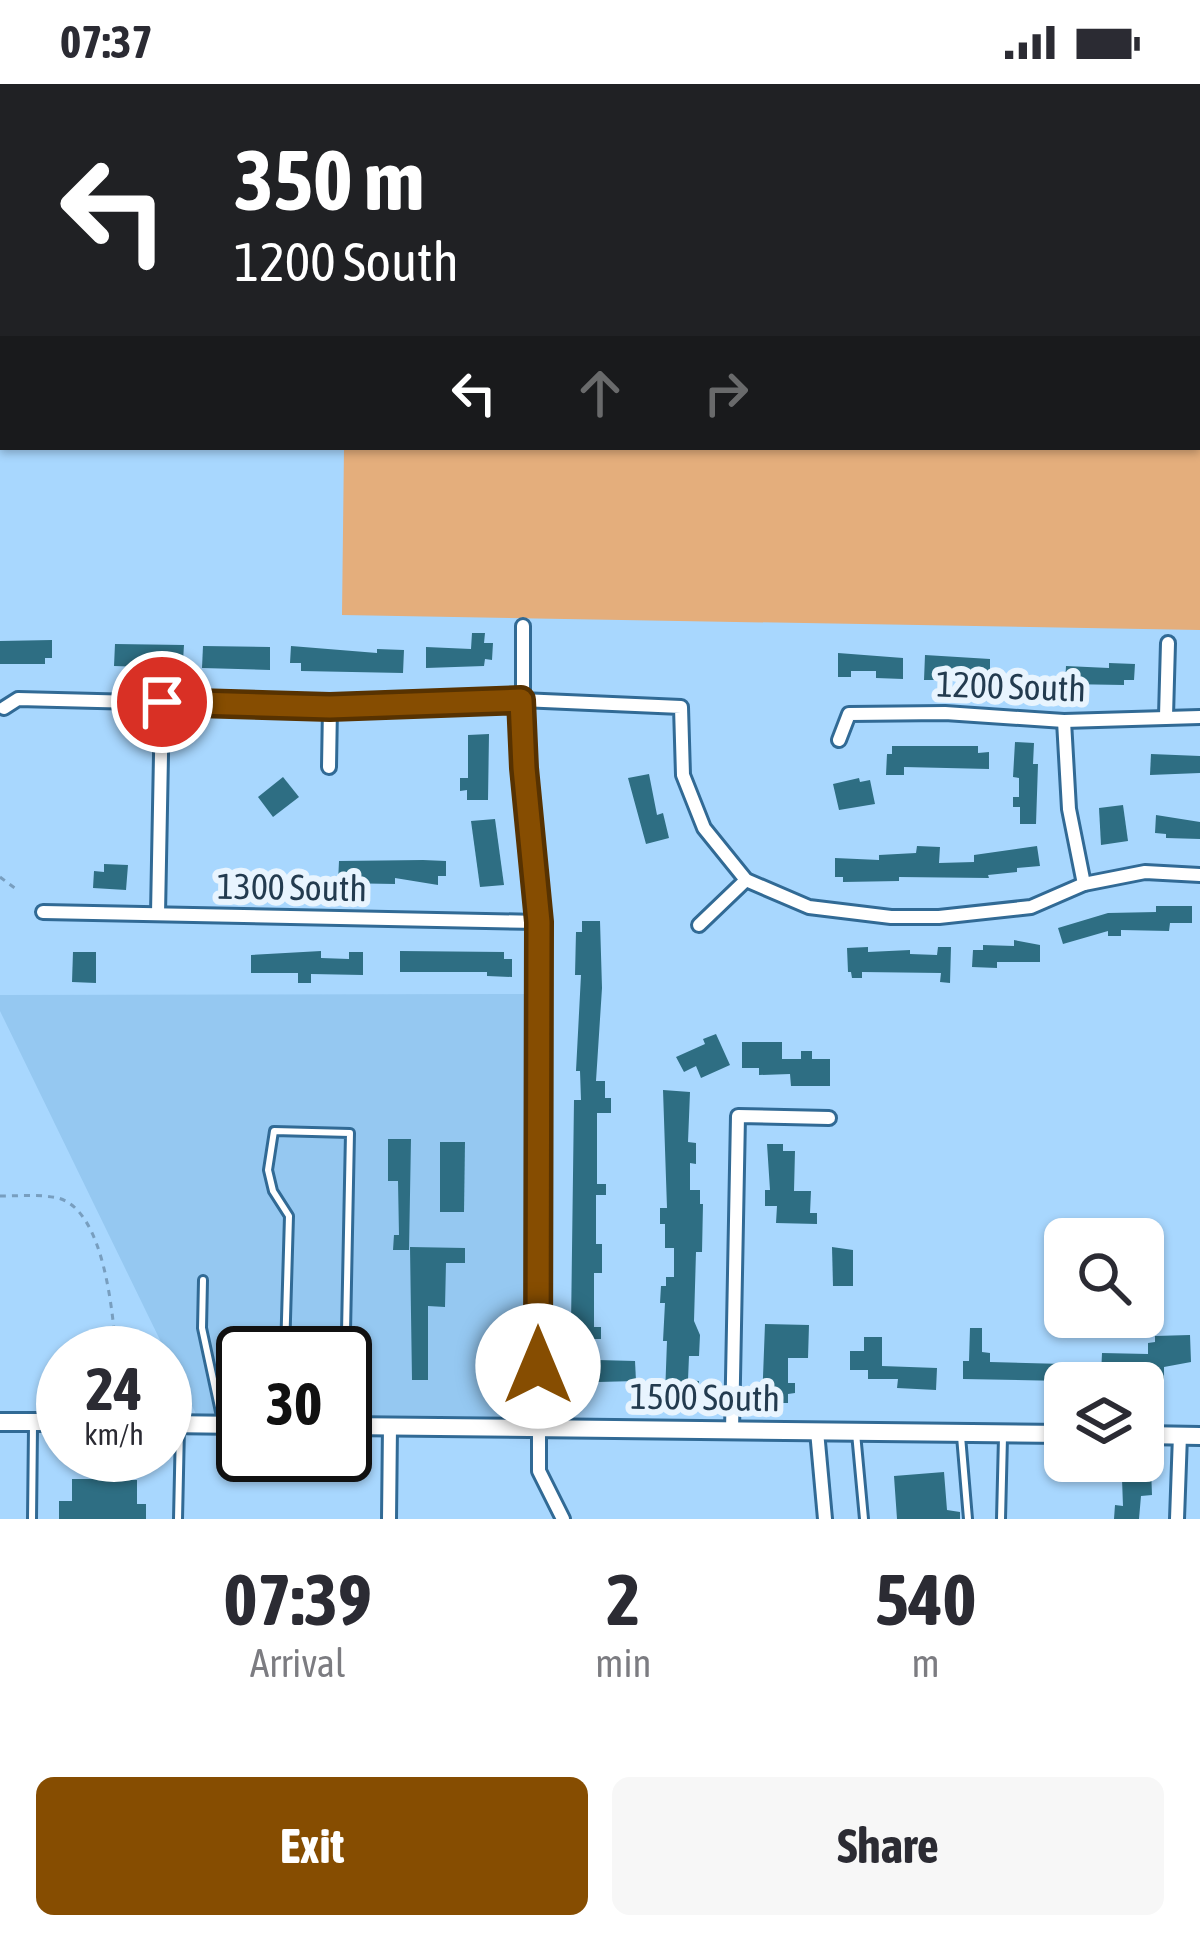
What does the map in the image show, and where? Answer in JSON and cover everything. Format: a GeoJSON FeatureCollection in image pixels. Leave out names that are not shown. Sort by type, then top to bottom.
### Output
{"type":"FeatureCollection","features":[{"type":"Feature","properties":{"kind":"street"},"geometry":{"type":"LineString","coordinates":[[523,626],[524,768],[539,922],[538,1472],[562,1519]]}},
{"type":"Feature","properties":{"kind":"street"},"geometry":{"type":"LineString","coordinates":[[1166,716],[1168,643]]}},
{"type":"Feature","properties":{"kind":"street"},"geometry":{"type":"LineString","coordinates":[[4,708],[18,699],[330,707],[521,700],[681,707],[683,775],[704,828],[746,880],[809,907],[939,916],[1031,908],[1084,884],[1145,872],[1200,875]]}},
{"type":"Feature","properties":{"kind":"street"},"geometry":{"type":"LineString","coordinates":[[158,914],[162,702]]}},
{"type":"Feature","properties":{"kind":"street"},"geometry":{"type":"LineString","coordinates":[[329,767],[330,707]]}},
{"type":"Feature","properties":{"kind":"street","name":"1200 South"},"geometry":{"type":"LineString","coordinates":[[839,740],[849,714],[945,713],[1064,721],[1200,717]]}},
{"type":"Feature","properties":{"kind":"street"},"geometry":{"type":"LineString","coordinates":[[1064,721],[1069,808],[1084,884]]}},
{"type":"Feature","properties":{"kind":"street"},"geometry":{"type":"LineString","coordinates":[[699,926],[746,880]]}},
{"type":"Feature","properties":{"kind":"street","name":"1300 South"},"geometry":{"type":"LineString","coordinates":[[43,912],[539,922]]}},
{"type":"Feature","properties":{"kind":"street"},"geometry":{"type":"LineString","coordinates":[[732,1431],[738,1116],[829,1118]]}},
{"type":"Feature","properties":{"kind":"street"},"geometry":{"type":"LineString","coordinates":[[0,1422],[36,1422]]}},
{"type":"Feature","properties":{"kind":"street","name":"1500 South"},"geometry":{"type":"LineString","coordinates":[[372,1426],[1044,1434]]}},
{"type":"Feature","properties":{"kind":"street"},"geometry":{"type":"LineString","coordinates":[[389,1519],[390,1426]]}},
{"type":"Feature","properties":{"kind":"street"},"geometry":{"type":"LineString","coordinates":[[817,1431],[825,1519]]}},
{"type":"Feature","properties":{"kind":"street"},"geometry":{"type":"LineString","coordinates":[[1164,1436],[1200,1436]]}},
{"type":"Feature","properties":{"kind":"street"},"geometry":{"type":"LineString","coordinates":[[1178,1519],[1180,1436]]}},
{"type":"Feature","properties":{"kind":"lane"},"geometry":{"type":"LineString","coordinates":[[286,1326],[289,1216],[273,1191],[268,1170],[274,1131],[350,1133],[346,1326]]}},
{"type":"Feature","properties":{"kind":"lane"},"geometry":{"type":"LineString","coordinates":[[203,1280],[202,1328],[216,1392]]}},
{"type":"Feature","properties":{"kind":"lane"},"geometry":{"type":"LineString","coordinates":[[32,1519],[33,1422]]}},
{"type":"Feature","properties":{"kind":"lane"},"geometry":{"type":"LineString","coordinates":[[856,1432],[864,1519]]}},
{"type":"Feature","properties":{"kind":"lane"},"geometry":{"type":"LineString","coordinates":[[961,1433],[968,1519]]}},
{"type":"Feature","properties":{"kind":"lane"},"geometry":{"type":"LineString","coordinates":[[1001,1519],[1003,1433]]}},
{"type":"Feature","properties":{"kind":"lane"},"geometry":{"type":"LineString","coordinates":[[176,1482],[178,1519]]}},
{"type":"Feature","properties":{"kind":"path"},"geometry":{"type":"LineString","coordinates":[[0,878],[16,889]]}},
{"type":"Feature","properties":{"kind":"path"},"geometry":{"type":"LineString","coordinates":[[0,1196],[60,1198],[87,1220],[109,1292],[113,1326]]}},
{"type":"Feature","properties":{"kind":"shaded area"},"geometry":{"type":"Polygon","coordinates":[[[344,450],[1200,450],[1200,630],[342,615],[344,450]]]}},
{"type":"Feature","properties":{"kind":"shaded area"},"geometry":{"type":"Polygon","coordinates":[[[532,994],[527,1417],[372,1415],[372,1326],[216,1326],[216,1414],[196,1414],[192,1406],[192,1326],[153,1326],[0,1011],[0,995],[532,994]]]}},
{"type":"Feature","properties":{"kind":"building"},"geometry":{"type":"Polygon","coordinates":[[[472,633],[485,633],[484,643],[493,643],[492,660],[485,659],[484,666],[426,668],[426,647],[471,649],[472,633]]]}},
{"type":"Feature","properties":{"kind":"building"},"geometry":{"type":"Polygon","coordinates":[[[52,640],[52,658],[45,658],[45,664],[0,664],[0,641],[52,640]]]}},
{"type":"Feature","properties":{"kind":"building"},"geometry":{"type":"Polygon","coordinates":[[[115,644],[184,645],[183,661],[173,661],[172,668],[114,666],[115,644]]]}},
{"type":"Feature","properties":{"kind":"building"},"geometry":{"type":"Polygon","coordinates":[[[203,646],[270,647],[270,670],[202,668],[203,646]]]}},
{"type":"Feature","properties":{"kind":"building"},"geometry":{"type":"Polygon","coordinates":[[[291,646],[377,653],[377,649],[404,650],[403,673],[301,671],[301,663],[290,663],[291,646]]]}},
{"type":"Feature","properties":{"kind":"building"},"geometry":{"type":"Polygon","coordinates":[[[838,653],[903,658],[903,679],[876,678],[876,671],[851,671],[851,677],[838,677],[838,653]]]}},
{"type":"Feature","properties":{"kind":"building"},"geometry":{"type":"Polygon","coordinates":[[[925,655],[990,659],[990,676],[964,680],[965,675],[938,674],[938,680],[924,680],[925,655]]]}},
{"type":"Feature","properties":{"kind":"building"},"geometry":{"type":"Polygon","coordinates":[[[1109,663],[1135,664],[1134,680],[1124,680],[1124,685],[1065,684],[1066,666],[1109,668],[1109,663]]]}},
{"type":"Feature","properties":{"kind":"building"},"geometry":{"type":"Polygon","coordinates":[[[489,734],[488,800],[467,800],[467,790],[460,791],[460,778],[468,778],[468,735],[489,734]]]}},
{"type":"Feature","properties":{"kind":"building"},"geometry":{"type":"Polygon","coordinates":[[[1015,742],[1034,743],[1036,824],[1020,824],[1020,807],[1013,807],[1013,797],[1019,797],[1019,778],[1013,777],[1015,742]]]}},
{"type":"Feature","properties":{"kind":"building"},"geometry":{"type":"Polygon","coordinates":[[[892,746],[978,746],[978,753],[989,752],[989,769],[904,767],[904,775],[886,775],[892,746]]]}},
{"type":"Feature","properties":{"kind":"building"},"geometry":{"type":"Polygon","coordinates":[[[1151,754],[1200,756],[1200,773],[1150,775],[1151,754]]]}},
{"type":"Feature","properties":{"kind":"building"},"geometry":{"type":"Polygon","coordinates":[[[649,774],[657,815],[663,813],[669,838],[646,844],[628,778],[649,774]]]}},
{"type":"Feature","properties":{"kind":"building"},"geometry":{"type":"Polygon","coordinates":[[[283,777],[299,797],[273,817],[258,797],[283,777]]]}},
{"type":"Feature","properties":{"kind":"building"},"geometry":{"type":"Polygon","coordinates":[[[859,778],[860,782],[870,780],[875,804],[839,810],[833,784],[859,778]]]}},
{"type":"Feature","properties":{"kind":"building"},"geometry":{"type":"Polygon","coordinates":[[[1123,805],[1128,841],[1101,845],[1099,808],[1123,805]]]}},
{"type":"Feature","properties":{"kind":"building"},"geometry":{"type":"Polygon","coordinates":[[[1156,815],[1200,822],[1200,839],[1155,833],[1156,815]]]}},
{"type":"Feature","properties":{"kind":"building"},"geometry":{"type":"Polygon","coordinates":[[[495,819],[504,885],[480,887],[471,821],[495,819]]]}},
{"type":"Feature","properties":{"kind":"building"},"geometry":{"type":"Polygon","coordinates":[[[917,846],[940,847],[939,863],[974,862],[974,855],[1037,846],[1040,866],[989,878],[843,882],[843,877],[835,877],[835,858],[879,860],[879,855],[916,853],[917,846]]]}},
{"type":"Feature","properties":{"kind":"building"},"geometry":{"type":"Polygon","coordinates":[[[339,861],[446,861],[446,876],[438,876],[438,885],[395,878],[395,884],[338,883],[339,861]]]}},
{"type":"Feature","properties":{"kind":"building"},"geometry":{"type":"Polygon","coordinates":[[[104,864],[128,865],[126,890],[93,888],[94,871],[104,872],[104,864]]]}},
{"type":"Feature","properties":{"kind":"building"},"geometry":{"type":"Polygon","coordinates":[[[1156,906],[1192,906],[1192,923],[1170,923],[1169,931],[1121,930],[1121,936],[1108,936],[1108,931],[1063,944],[1058,928],[1108,913],[1156,912],[1156,906]]]}},
{"type":"Feature","properties":{"kind":"building"},"geometry":{"type":"Polygon","coordinates":[[[582,921],[600,921],[602,988],[596,1081],[605,1081],[605,1098],[611,1098],[611,1113],[597,1113],[597,1184],[606,1184],[606,1195],[596,1195],[596,1244],[602,1244],[602,1273],[594,1273],[594,1327],[601,1327],[601,1339],[591,1339],[590,1359],[566,1358],[567,1326],[571,1326],[574,1100],[581,1100],[580,1071],[576,1071],[581,975],[575,975],[576,932],[582,932],[582,921]]]}},
{"type":"Feature","properties":{"kind":"building"},"geometry":{"type":"Polygon","coordinates":[[[1014,940],[1040,945],[1040,962],[972,967],[973,950],[983,950],[983,945],[1014,946],[1014,940]]]}},
{"type":"Feature","properties":{"kind":"building"},"geometry":{"type":"Polygon","coordinates":[[[868,947],[868,952],[910,950],[910,954],[937,955],[938,947],[951,947],[950,983],[940,982],[941,973],[862,972],[862,978],[852,978],[847,948],[868,947]]]}},
{"type":"Feature","properties":{"kind":"building"},"geometry":{"type":"Polygon","coordinates":[[[321,951],[321,958],[349,959],[349,952],[363,952],[363,975],[311,974],[311,983],[298,983],[298,973],[251,973],[251,955],[321,951]]]}},
{"type":"Feature","properties":{"kind":"building"},"geometry":{"type":"Polygon","coordinates":[[[400,951],[504,952],[504,959],[512,959],[512,977],[487,976],[487,972],[400,972],[400,951]]]}},
{"type":"Feature","properties":{"kind":"building"},"geometry":{"type":"Polygon","coordinates":[[[73,952],[96,952],[96,983],[72,982],[73,952]]]}},
{"type":"Feature","properties":{"kind":"building"},"geometry":{"type":"Polygon","coordinates":[[[716,1034],[730,1065],[701,1078],[696,1066],[684,1072],[676,1057],[716,1034]]]}},
{"type":"Feature","properties":{"kind":"building"},"geometry":{"type":"Polygon","coordinates":[[[742,1042],[782,1042],[782,1059],[801,1059],[801,1051],[812,1051],[812,1059],[830,1059],[830,1086],[791,1086],[790,1074],[759,1075],[759,1068],[742,1068],[742,1042]]]}},
{"type":"Feature","properties":{"kind":"building"},"geometry":{"type":"Polygon","coordinates":[[[663,1090],[690,1092],[688,1142],[696,1143],[696,1164],[690,1163],[690,1190],[700,1190],[703,1204],[694,1321],[700,1335],[699,1356],[689,1356],[688,1380],[699,1381],[698,1402],[665,1395],[667,1341],[663,1341],[661,1286],[666,1286],[666,1277],[674,1277],[674,1248],[665,1248],[665,1224],[660,1224],[660,1208],[667,1208],[663,1090]]]}},
{"type":"Feature","properties":{"kind":"building"},"geometry":{"type":"Polygon","coordinates":[[[388,1139],[411,1139],[409,1250],[393,1250],[394,1235],[399,1235],[398,1181],[388,1181],[388,1139]]]}},
{"type":"Feature","properties":{"kind":"building"},"geometry":{"type":"Polygon","coordinates":[[[440,1142],[465,1142],[464,1212],[440,1212],[440,1142]]]}},
{"type":"Feature","properties":{"kind":"building"},"geometry":{"type":"Polygon","coordinates":[[[767,1144],[783,1144],[783,1151],[795,1151],[794,1191],[811,1191],[810,1213],[817,1213],[817,1224],[776,1223],[777,1206],[765,1206],[765,1190],[770,1190],[767,1144]]]}},
{"type":"Feature","properties":{"kind":"building"},"geometry":{"type":"Polygon","coordinates":[[[410,1247],[465,1248],[465,1263],[446,1263],[445,1307],[428,1306],[428,1380],[412,1380],[410,1247]]]}},
{"type":"Feature","properties":{"kind":"building"},"geometry":{"type":"Polygon","coordinates":[[[832,1247],[853,1250],[853,1286],[833,1286],[832,1247]]]}},
{"type":"Feature","properties":{"kind":"building"},"geometry":{"type":"Polygon","coordinates":[[[765,1324],[809,1325],[808,1358],[788,1358],[788,1383],[795,1383],[795,1393],[788,1394],[788,1403],[762,1403],[765,1324]]]}},
{"type":"Feature","properties":{"kind":"building"},"geometry":{"type":"Polygon","coordinates":[[[970,1328],[982,1328],[982,1352],[990,1353],[990,1362],[1044,1363],[1044,1381],[963,1379],[963,1361],[969,1361],[970,1328]]]}},
{"type":"Feature","properties":{"kind":"building"},"geometry":{"type":"Polygon","coordinates":[[[1190,1335],[1191,1362],[1164,1367],[1164,1362],[1102,1362],[1102,1353],[1148,1354],[1148,1343],[1164,1336],[1190,1335]]]}},
{"type":"Feature","properties":{"kind":"building"},"geometry":{"type":"Polygon","coordinates":[[[864,1337],[882,1337],[882,1366],[937,1368],[936,1390],[897,1388],[898,1379],[868,1379],[868,1370],[850,1370],[850,1351],[864,1351],[864,1337]]]}},
{"type":"Feature","properties":{"kind":"building"},"geometry":{"type":"Polygon","coordinates":[[[598,1360],[635,1361],[636,1381],[598,1382],[598,1360]]]}},
{"type":"Feature","properties":{"kind":"building"},"geometry":{"type":"Polygon","coordinates":[[[944,1472],[947,1510],[960,1512],[960,1519],[897,1519],[894,1476],[944,1472]]]}},
{"type":"Feature","properties":{"kind":"building"},"geometry":{"type":"Polygon","coordinates":[[[72,1482],[137,1482],[137,1504],[146,1504],[146,1519],[59,1519],[59,1501],[72,1501],[72,1482]]]}},
{"type":"Feature","properties":{"kind":"building"},"geometry":{"type":"Polygon","coordinates":[[[1122,1482],[1152,1482],[1152,1495],[1141,1496],[1139,1519],[1114,1519],[1115,1505],[1123,1506],[1122,1482]]]}},
{"type":"Feature","properties":{"kind":"route"},"geometry":{"type":"LineString","coordinates":[[162,702],[330,707],[521,700],[539,922],[538,1366]]}}]}
